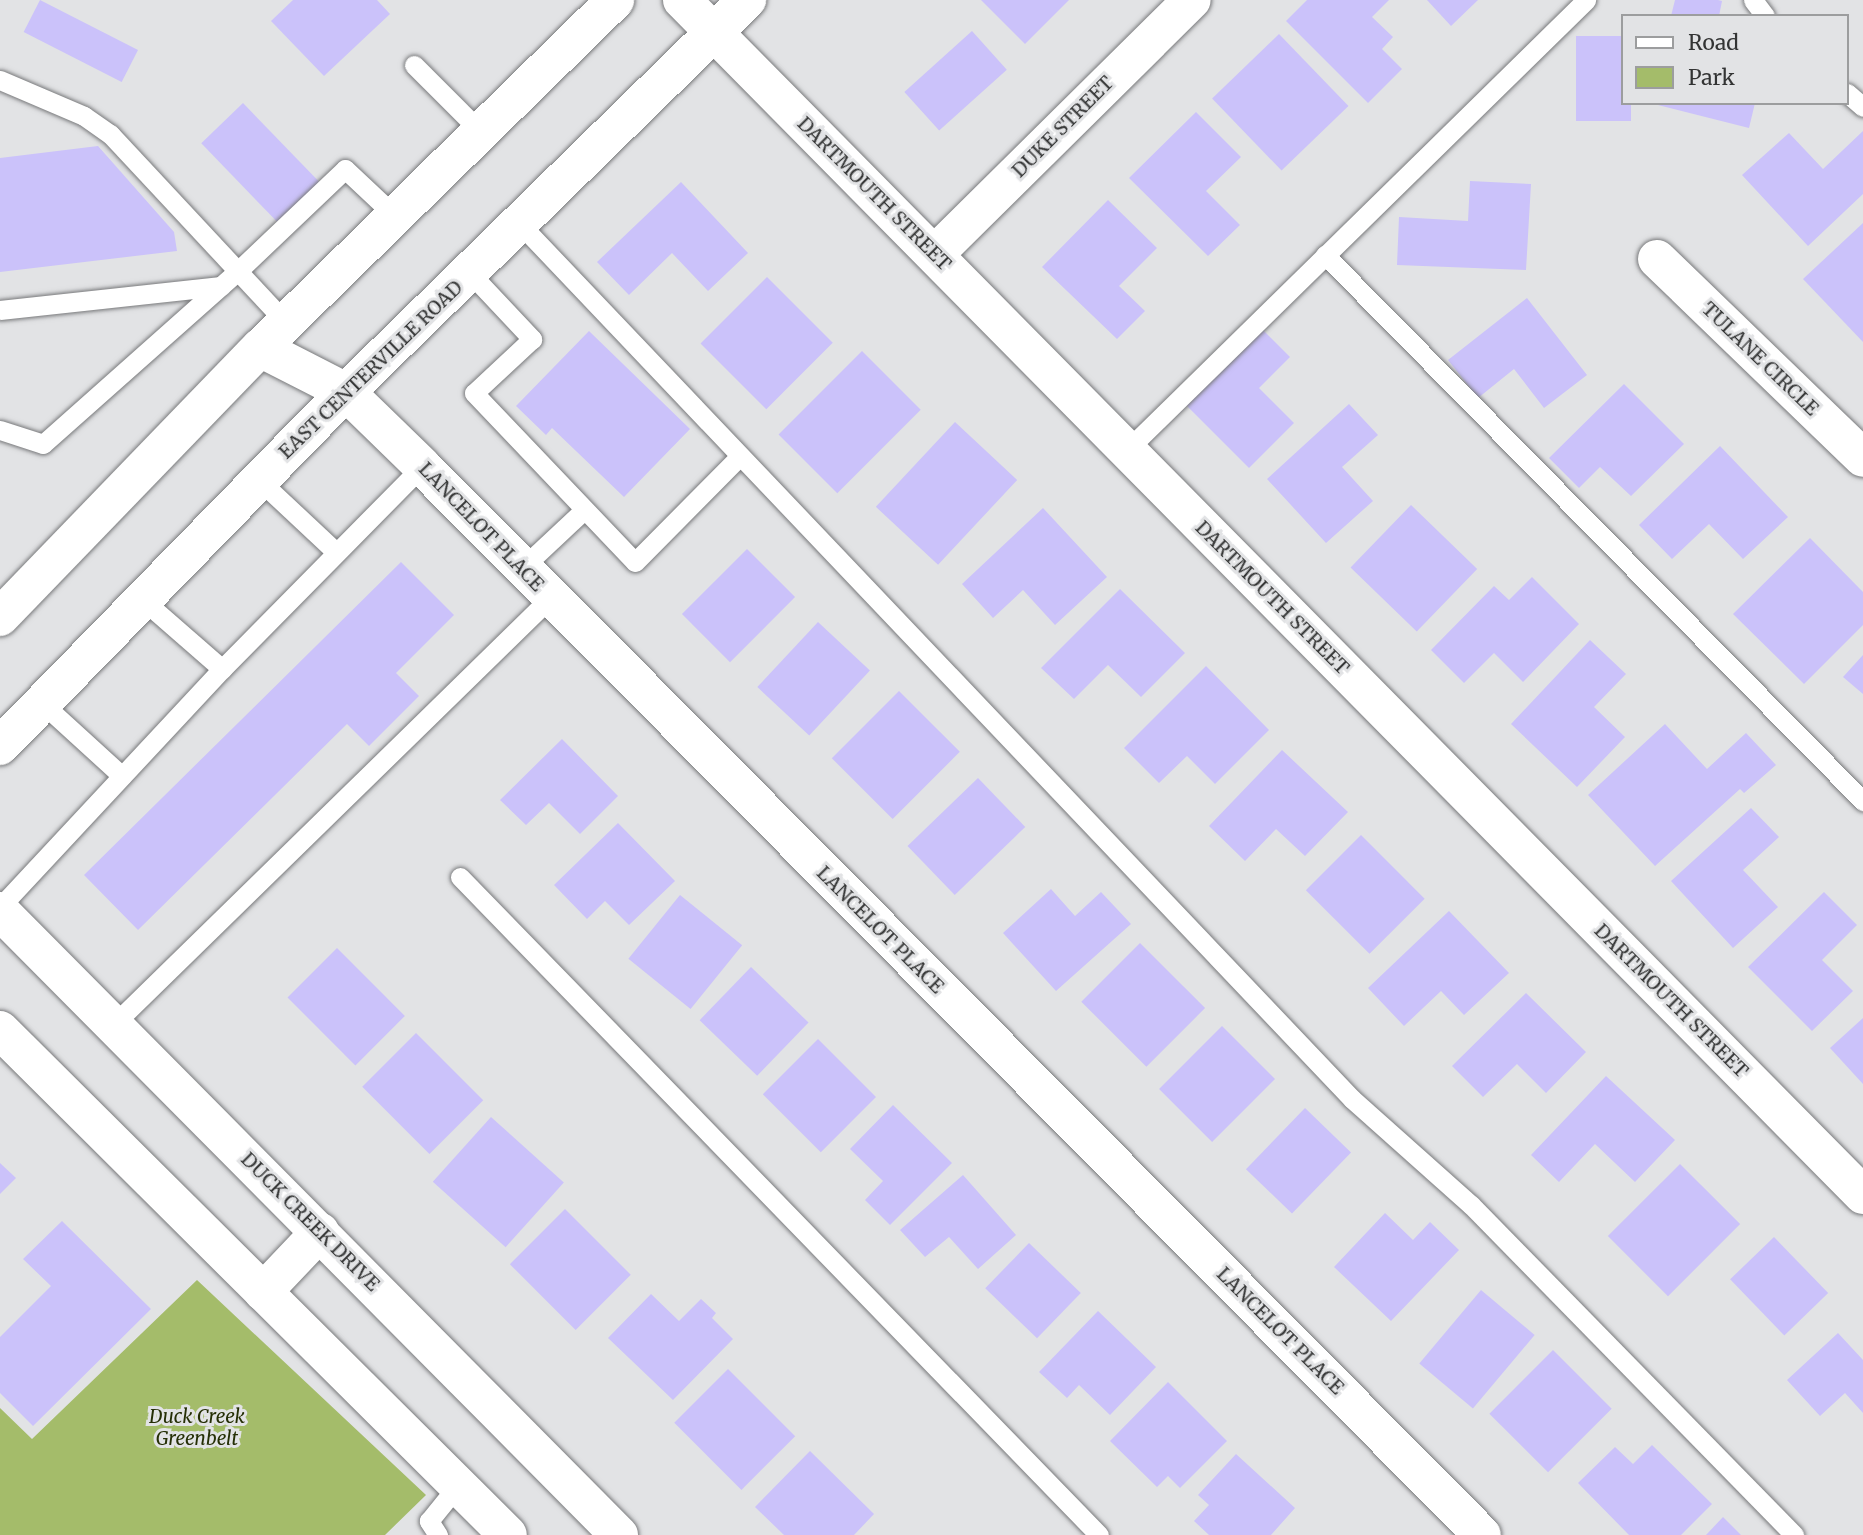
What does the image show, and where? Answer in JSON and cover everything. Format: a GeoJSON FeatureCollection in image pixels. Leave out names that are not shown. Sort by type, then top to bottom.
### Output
{"type":"FeatureCollection","features":[{"type":"Feature","properties":{"kind":"street"},"geometry":{"type":"LineString","coordinates":[[0,617],[273,335],[615,0]]}},
{"type":"Feature","properties":{"kind":"street","name":"DARTMOUTH STREET"},"geometry":{"type":"LineString","coordinates":[[682,0],[1863,1195]]}},
{"type":"Feature","properties":{"kind":"street","name":"EAST CENTERVILLE ROAD"},"geometry":{"type":"LineString","coordinates":[[0,746],[346,392],[521,225],[747,0]]}},
{"type":"Feature","properties":{"kind":"street","name":"DUKE STREET"},"geometry":{"type":"LineString","coordinates":[[935,254],[1192,0]]}},
{"type":"Feature","properties":{"kind":"street","name":"TULANE CIRCLE"},"geometry":{"type":"LineString","coordinates":[[1657,259],[1863,458]]}},
{"type":"Feature","properties":{"kind":"street","name":"LANCELOT PLACE"},"geometry":{"type":"LineString","coordinates":[[273,335],[346,392],[422,466],[1482,1535]]}},
{"type":"Feature","properties":{"kind":"street","name":"DUCK CREEK DRIVE"},"geometry":{"type":"LineString","coordinates":[[0,909],[620,1535]]}},
{"type":"Feature","properties":{"kind":"street"},"geometry":{"type":"LineString","coordinates":[[0,1030],[509,1535]]}},
{"type":"Feature","properties":{"kind":"street"},"geometry":{"type":"LineString","coordinates":[[263,1292],[320,1232]]}},
{"type":"Feature","properties":{"kind":"lane"},"geometry":{"type":"LineString","coordinates":[[1127,450],[1586,0]]}},
{"type":"Feature","properties":{"kind":"lane"},"geometry":{"type":"LineString","coordinates":[[414,65],[481,132]]}},
{"type":"Feature","properties":{"kind":"lane"},"geometry":{"type":"LineString","coordinates":[[0,80],[84,117],[110,134],[240,269],[273,335]]}},
{"type":"Feature","properties":{"kind":"lane"},"geometry":{"type":"LineString","coordinates":[[1849,95],[1863,107]]}},
{"type":"Feature","properties":{"kind":"lane"},"geometry":{"type":"LineString","coordinates":[[0,430],[43,444],[240,269],[345,169],[395,216]]}},
{"type":"Feature","properties":{"kind":"lane"},"geometry":{"type":"LineString","coordinates":[[521,225],[1352,1099],[1472,1205],[1794,1535]]}},
{"type":"Feature","properties":{"kind":"lane"},"geometry":{"type":"LineString","coordinates":[[1325,255],[1863,801]]}},
{"type":"Feature","properties":{"kind":"lane"},"geometry":{"type":"LineString","coordinates":[[470,274],[532,339],[474,393],[635,562],[740,456]]}},
{"type":"Feature","properties":{"kind":"lane"},"geometry":{"type":"LineString","coordinates":[[0,310],[221,286]]}},
{"type":"Feature","properties":{"kind":"lane"},"geometry":{"type":"LineString","coordinates":[[0,909],[222,669],[422,466]]}},
{"type":"Feature","properties":{"kind":"lane"},"geometry":{"type":"LineString","coordinates":[[259,480],[335,552]]}},
{"type":"Feature","properties":{"kind":"lane"},"geometry":{"type":"LineString","coordinates":[[522,568],[584,509]]}},
{"type":"Feature","properties":{"kind":"lane"},"geometry":{"type":"LineString","coordinates":[[114,1024],[550,597]]}},
{"type":"Feature","properties":{"kind":"lane"},"geometry":{"type":"LineString","coordinates":[[143,600],[222,669]]}},
{"type":"Feature","properties":{"kind":"lane"},"geometry":{"type":"LineString","coordinates":[[43,703],[122,776]]}},
{"type":"Feature","properties":{"kind":"lane"},"geometry":{"type":"LineString","coordinates":[[460,877],[1099,1535]]}},
{"type":"Feature","properties":{"kind":"lane"},"geometry":{"type":"LineString","coordinates":[[438,1535],[429,1521],[458,1485]]}},
{"type":"Feature","properties":{"kind":"green space","name":"Duck Creek Greenbelt"},"geometry":{"type":"Polygon","coordinates":[[[197,1280],[426,1495],[385,1535],[0,1535],[0,1408],[32,1439],[197,1280]]]}},
{"type":"Feature","properties":{"kind":"building"},"geometry":{"type":"Polygon","coordinates":[[[40,0],[138,50],[122,82],[24,32],[40,0]]]}},
{"type":"Feature","properties":{"kind":"building"},"geometry":{"type":"Polygon","coordinates":[[[293,0],[377,0],[390,14],[324,76],[271,21],[293,0]]]}},
{"type":"Feature","properties":{"kind":"building"},"geometry":{"type":"Polygon","coordinates":[[[981,0],[1069,0],[1025,44],[981,0]]]}},
{"type":"Feature","properties":{"kind":"building"},"geometry":{"type":"Polygon","coordinates":[[[1307,0],[1389,0],[1372,17],[1393,37],[1382,49],[1402,69],[1368,103],[1286,21],[1307,0]]]}},
{"type":"Feature","properties":{"kind":"building"},"geometry":{"type":"Polygon","coordinates":[[[1427,0],[1478,0],[1451,26],[1427,0]]]}},
{"type":"Feature","properties":{"kind":"building"},"geometry":{"type":"Polygon","coordinates":[[[1675,0],[1722,1],[1719,14],[1672,14],[1675,0]]]}},
{"type":"Feature","properties":{"kind":"building"},"geometry":{"type":"Polygon","coordinates":[[[972,31],[1007,70],[939,131],[904,92],[972,31]]]}},
{"type":"Feature","properties":{"kind":"building"},"geometry":{"type":"Polygon","coordinates":[[[1279,34],[1348,106],[1282,171],[1212,99],[1279,34]]]}},
{"type":"Feature","properties":{"kind":"building"},"geometry":{"type":"Polygon","coordinates":[[[1576,36],[1622,36],[1622,105],[1631,105],[1631,121],[1576,121],[1576,36]]]}},
{"type":"Feature","properties":{"kind":"building"},"geometry":{"type":"Polygon","coordinates":[[[243,103],[321,184],[279,224],[201,143],[243,103]]]}},
{"type":"Feature","properties":{"kind":"building"},"geometry":{"type":"Polygon","coordinates":[[[1658,105],[1755,105],[1749,128],[1658,105]]]}},
{"type":"Feature","properties":{"kind":"building"},"geometry":{"type":"Polygon","coordinates":[[[1196,112],[1241,157],[1206,191],[1240,225],[1208,256],[1129,178],[1196,112]]]}},
{"type":"Feature","properties":{"kind":"building"},"geometry":{"type":"Polygon","coordinates":[[[1863,131],[1863,194],[1808,246],[1742,175],[1789,133],[1823,169],[1863,131]]]}},
{"type":"Feature","properties":{"kind":"building"},"geometry":{"type":"Polygon","coordinates":[[[98,146],[174,232],[177,251],[0,272],[0,158],[98,146]]]}},
{"type":"Feature","properties":{"kind":"building"},"geometry":{"type":"Polygon","coordinates":[[[1470,181],[1531,184],[1526,270],[1397,265],[1399,217],[1468,221],[1470,181]]]}},
{"type":"Feature","properties":{"kind":"building"},"geometry":{"type":"Polygon","coordinates":[[[681,182],[748,253],[708,291],[672,253],[629,295],[597,262],[681,182]]]}},
{"type":"Feature","properties":{"kind":"building"},"geometry":{"type":"Polygon","coordinates":[[[1108,200],[1157,248],[1119,286],[1145,311],[1117,339],[1042,267],[1108,200]]]}},
{"type":"Feature","properties":{"kind":"building"},"geometry":{"type":"Polygon","coordinates":[[[1863,223],[1863,342],[1803,279],[1863,223]]]}},
{"type":"Feature","properties":{"kind":"building"},"geometry":{"type":"Polygon","coordinates":[[[767,277],[833,343],[766,409],[701,343],[767,277]]]}},
{"type":"Feature","properties":{"kind":"building"},"geometry":{"type":"Polygon","coordinates":[[[1527,298],[1587,375],[1544,408],[1514,369],[1478,398],[1448,360],[1527,298]]]}},
{"type":"Feature","properties":{"kind":"building"},"geometry":{"type":"Polygon","coordinates":[[[1258,325],[1290,357],[1259,388],[1294,423],[1249,468],[1182,401],[1258,325]]]}},
{"type":"Feature","properties":{"kind":"building"},"geometry":{"type":"Polygon","coordinates":[[[589,331],[690,429],[624,497],[552,428],[546,435],[516,406],[589,331]]]}},
{"type":"Feature","properties":{"kind":"building"},"geometry":{"type":"Polygon","coordinates":[[[862,351],[921,410],[837,493],[779,434],[862,351]]]}},
{"type":"Feature","properties":{"kind":"building"},"geometry":{"type":"Polygon","coordinates":[[[1624,384],[1684,444],[1631,496],[1600,467],[1579,488],[1549,458],[1624,384]]]}},
{"type":"Feature","properties":{"kind":"building"},"geometry":{"type":"Polygon","coordinates":[[[1349,404],[1378,435],[1342,467],[1373,501],[1326,543],[1267,479],[1349,404]]]}},
{"type":"Feature","properties":{"kind":"building"},"geometry":{"type":"Polygon","coordinates":[[[955,422],[1017,480],[938,565],[876,507],[955,422]]]}},
{"type":"Feature","properties":{"kind":"building"},"geometry":{"type":"Polygon","coordinates":[[[1720,446],[1788,517],[1743,559],[1709,524],[1672,559],[1639,525],[1720,446]]]}},
{"type":"Feature","properties":{"kind":"building"},"geometry":{"type":"Polygon","coordinates":[[[1411,505],[1477,569],[1417,631],[1351,568],[1411,505]]]}},
{"type":"Feature","properties":{"kind":"building"},"geometry":{"type":"Polygon","coordinates":[[[1043,508],[1107,577],[1055,625],[1023,590],[993,618],[962,584],[1043,508]]]}},
{"type":"Feature","properties":{"kind":"building"},"geometry":{"type":"Polygon","coordinates":[[[1810,538],[1863,592],[1863,625],[1804,684],[1733,614],[1810,538]]]}},
{"type":"Feature","properties":{"kind":"building"},"geometry":{"type":"Polygon","coordinates":[[[747,549],[795,597],[730,662],[682,614],[747,549]]]}},
{"type":"Feature","properties":{"kind":"building"},"geometry":{"type":"Polygon","coordinates":[[[401,562],[454,615],[396,673],[419,696],[369,746],[347,724],[138,930],[84,875],[401,562]]]}},
{"type":"Feature","properties":{"kind":"building"},"geometry":{"type":"Polygon","coordinates":[[[1532,577],[1579,624],[1523,682],[1494,653],[1464,683],[1431,650],[1494,586],[1509,600],[1532,577]]]}},
{"type":"Feature","properties":{"kind":"building"},"geometry":{"type":"Polygon","coordinates":[[[1120,589],[1185,653],[1141,697],[1108,665],[1074,699],[1041,668],[1120,589]]]}},
{"type":"Feature","properties":{"kind":"building"},"geometry":{"type":"Polygon","coordinates":[[[818,622],[870,670],[809,736],[757,687],[818,622]]]}},
{"type":"Feature","properties":{"kind":"building"},"geometry":{"type":"Polygon","coordinates":[[[1590,640],[1626,674],[1594,707],[1625,737],[1577,787],[1511,724],[1590,640]]]}},
{"type":"Feature","properties":{"kind":"building"},"geometry":{"type":"Polygon","coordinates":[[[1863,655],[1863,694],[1843,677],[1863,655]]]}},
{"type":"Feature","properties":{"kind":"building"},"geometry":{"type":"Polygon","coordinates":[[[1206,666],[1269,730],[1215,784],[1187,756],[1159,783],[1124,748],[1206,666]]]}},
{"type":"Feature","properties":{"kind":"building"},"geometry":{"type":"Polygon","coordinates":[[[899,691],[960,752],[893,819],[832,758],[899,691]]]}},
{"type":"Feature","properties":{"kind":"building"},"geometry":{"type":"Polygon","coordinates":[[[1665,724],[1707,769],[1746,733],[1776,765],[1744,793],[1740,789],[1655,866],[1588,795],[1665,724]]]}},
{"type":"Feature","properties":{"kind":"building"},"geometry":{"type":"Polygon","coordinates":[[[562,739],[618,796],[580,834],[549,803],[526,825],[500,800],[562,739]]]}},
{"type":"Feature","properties":{"kind":"building"},"geometry":{"type":"Polygon","coordinates":[[[1282,750],[1348,812],[1305,856],[1276,829],[1245,861],[1209,826],[1282,750]]]}},
{"type":"Feature","properties":{"kind":"building"},"geometry":{"type":"Polygon","coordinates":[[[978,778],[1025,827],[955,895],[908,846],[978,778]]]}},
{"type":"Feature","properties":{"kind":"building"},"geometry":{"type":"Polygon","coordinates":[[[1751,808],[1779,837],[1743,870],[1778,907],[1733,948],[1671,881],[1751,808]]]}},
{"type":"Feature","properties":{"kind":"building"},"geometry":{"type":"Polygon","coordinates":[[[618,823],[675,881],[629,925],[605,901],[587,919],[554,885],[618,823]]]}},
{"type":"Feature","properties":{"kind":"building"},"geometry":{"type":"Polygon","coordinates":[[[1361,835],[1425,899],[1369,954],[1306,890],[1361,835]]]}},
{"type":"Feature","properties":{"kind":"building"},"geometry":{"type":"Polygon","coordinates":[[[1051,889],[1075,916],[1101,892],[1131,924],[1056,991],[1003,933],[1051,889]]]}},
{"type":"Feature","properties":{"kind":"building"},"geometry":{"type":"Polygon","coordinates":[[[1824,892],[1857,925],[1822,960],[1853,991],[1812,1031],[1748,967],[1824,892]]]}},
{"type":"Feature","properties":{"kind":"building"},"geometry":{"type":"Polygon","coordinates":[[[680,895],[742,945],[691,1009],[628,959],[680,895]]]}},
{"type":"Feature","properties":{"kind":"building"},"geometry":{"type":"Polygon","coordinates":[[[1449,911],[1509,973],[1464,1015],[1441,991],[1404,1026],[1368,988],[1449,911]]]}},
{"type":"Feature","properties":{"kind":"building"},"geometry":{"type":"Polygon","coordinates":[[[1140,943],[1205,1008],[1146,1067],[1081,1002],[1140,943]]]}},
{"type":"Feature","properties":{"kind":"building"},"geometry":{"type":"Polygon","coordinates":[[[337,948],[405,1016],[355,1065],[288,997],[337,948]]]}},
{"type":"Feature","properties":{"kind":"building"},"geometry":{"type":"Polygon","coordinates":[[[751,967],[809,1023],[757,1076],[700,1020],[751,967]]]}},
{"type":"Feature","properties":{"kind":"building"},"geometry":{"type":"Polygon","coordinates":[[[1526,993],[1586,1052],[1546,1093],[1517,1064],[1483,1097],[1452,1066],[1526,993]]]}},
{"type":"Feature","properties":{"kind":"building"},"geometry":{"type":"Polygon","coordinates":[[[1863,1018],[1863,1084],[1830,1048],[1863,1018]]]}},
{"type":"Feature","properties":{"kind":"building"},"geometry":{"type":"Polygon","coordinates":[[[1222,1026],[1275,1079],[1212,1142],[1159,1089],[1222,1026]]]}},
{"type":"Feature","properties":{"kind":"building"},"geometry":{"type":"Polygon","coordinates":[[[416,1033],[483,1100],[429,1154],[362,1087],[416,1033]]]}},
{"type":"Feature","properties":{"kind":"building"},"geometry":{"type":"Polygon","coordinates":[[[818,1039],[876,1097],[821,1152],[763,1094],[818,1039]]]}},
{"type":"Feature","properties":{"kind":"building"},"geometry":{"type":"Polygon","coordinates":[[[1606,1076],[1675,1140],[1635,1182],[1595,1144],[1559,1182],[1531,1155],[1606,1076]]]}},
{"type":"Feature","properties":{"kind":"building"},"geometry":{"type":"Polygon","coordinates":[[[893,1105],[952,1163],[890,1225],[865,1200],[883,1181],[850,1149],[893,1105]]]}},
{"type":"Feature","properties":{"kind":"building"},"geometry":{"type":"Polygon","coordinates":[[[1305,1108],[1351,1152],[1292,1214],[1246,1169],[1305,1108]]]}},
{"type":"Feature","properties":{"kind":"building"},"geometry":{"type":"Polygon","coordinates":[[[491,1117],[564,1183],[506,1247],[433,1182],[491,1117]]]}},
{"type":"Feature","properties":{"kind":"building"},"geometry":{"type":"Polygon","coordinates":[[[0,1163],[16,1178],[0,1194],[0,1163]]]}},
{"type":"Feature","properties":{"kind":"building"},"geometry":{"type":"Polygon","coordinates":[[[1680,1164],[1740,1224],[1668,1296],[1608,1236],[1680,1164]]]}},
{"type":"Feature","properties":{"kind":"building"},"geometry":{"type":"Polygon","coordinates":[[[963,1175],[1016,1235],[978,1269],[949,1237],[925,1257],[900,1230],[963,1175]]]}},
{"type":"Feature","properties":{"kind":"building"},"geometry":{"type":"Polygon","coordinates":[[[565,1209],[631,1275],[576,1330],[510,1264],[565,1209]]]}},
{"type":"Feature","properties":{"kind":"building"},"geometry":{"type":"Polygon","coordinates":[[[1385,1213],[1413,1240],[1430,1222],[1459,1250],[1391,1321],[1334,1267],[1385,1213]]]}},
{"type":"Feature","properties":{"kind":"building"},"geometry":{"type":"Polygon","coordinates":[[[62,1221],[151,1309],[33,1426],[0,1393],[0,1337],[51,1286],[23,1259],[62,1221]]]}},
{"type":"Feature","properties":{"kind":"building"},"geometry":{"type":"Polygon","coordinates":[[[1774,1237],[1828,1293],[1784,1335],[1730,1279],[1774,1237]]]}},
{"type":"Feature","properties":{"kind":"building"},"geometry":{"type":"Polygon","coordinates":[[[1029,1243],[1081,1293],[1037,1338],[985,1288],[1029,1243]]]}},
{"type":"Feature","properties":{"kind":"building"},"geometry":{"type":"Polygon","coordinates":[[[1481,1290],[1535,1335],[1473,1409],[1419,1364],[1481,1290]]]}},
{"type":"Feature","properties":{"kind":"building"},"geometry":{"type":"Polygon","coordinates":[[[651,1294],[679,1321],[701,1299],[716,1313],[712,1318],[733,1339],[673,1400],[608,1338],[651,1294]]]}},
{"type":"Feature","properties":{"kind":"building"},"geometry":{"type":"Polygon","coordinates":[[[1098,1311],[1156,1367],[1110,1415],[1079,1385],[1067,1398],[1039,1372],[1098,1311]]]}},
{"type":"Feature","properties":{"kind":"building"},"geometry":{"type":"Polygon","coordinates":[[[1838,1333],[1863,1360],[1863,1413],[1845,1393],[1820,1416],[1787,1380],[1838,1333]]]}},
{"type":"Feature","properties":{"kind":"building"},"geometry":{"type":"Polygon","coordinates":[[[1553,1350],[1612,1409],[1548,1472],[1489,1414],[1553,1350]]]}},
{"type":"Feature","properties":{"kind":"building"},"geometry":{"type":"Polygon","coordinates":[[[728,1369],[795,1436],[741,1490],[674,1423],[728,1369]]]}},
{"type":"Feature","properties":{"kind":"building"},"geometry":{"type":"Polygon","coordinates":[[[1168,1382],[1227,1441],[1180,1488],[1168,1476],[1157,1487],[1110,1441],[1168,1382]]]}},
{"type":"Feature","properties":{"kind":"building"},"geometry":{"type":"Polygon","coordinates":[[[1652,1445],[1712,1504],[1681,1535],[1629,1535],[1578,1483],[1615,1447],[1633,1464],[1652,1445]]]}},
{"type":"Feature","properties":{"kind":"building"},"geometry":{"type":"Polygon","coordinates":[[[810,1451],[874,1514],[854,1535],[784,1535],[755,1507],[810,1451]]]}},
{"type":"Feature","properties":{"kind":"building"},"geometry":{"type":"Polygon","coordinates":[[[1236,1454],[1295,1508],[1271,1535],[1209,1535],[1194,1521],[1209,1505],[1198,1495],[1236,1454]]]}},
{"type":"Feature","properties":{"kind":"building"},"geometry":{"type":"Polygon","coordinates":[[[1723,1517],[1741,1535],[1706,1535],[1723,1517]]]}}]}
